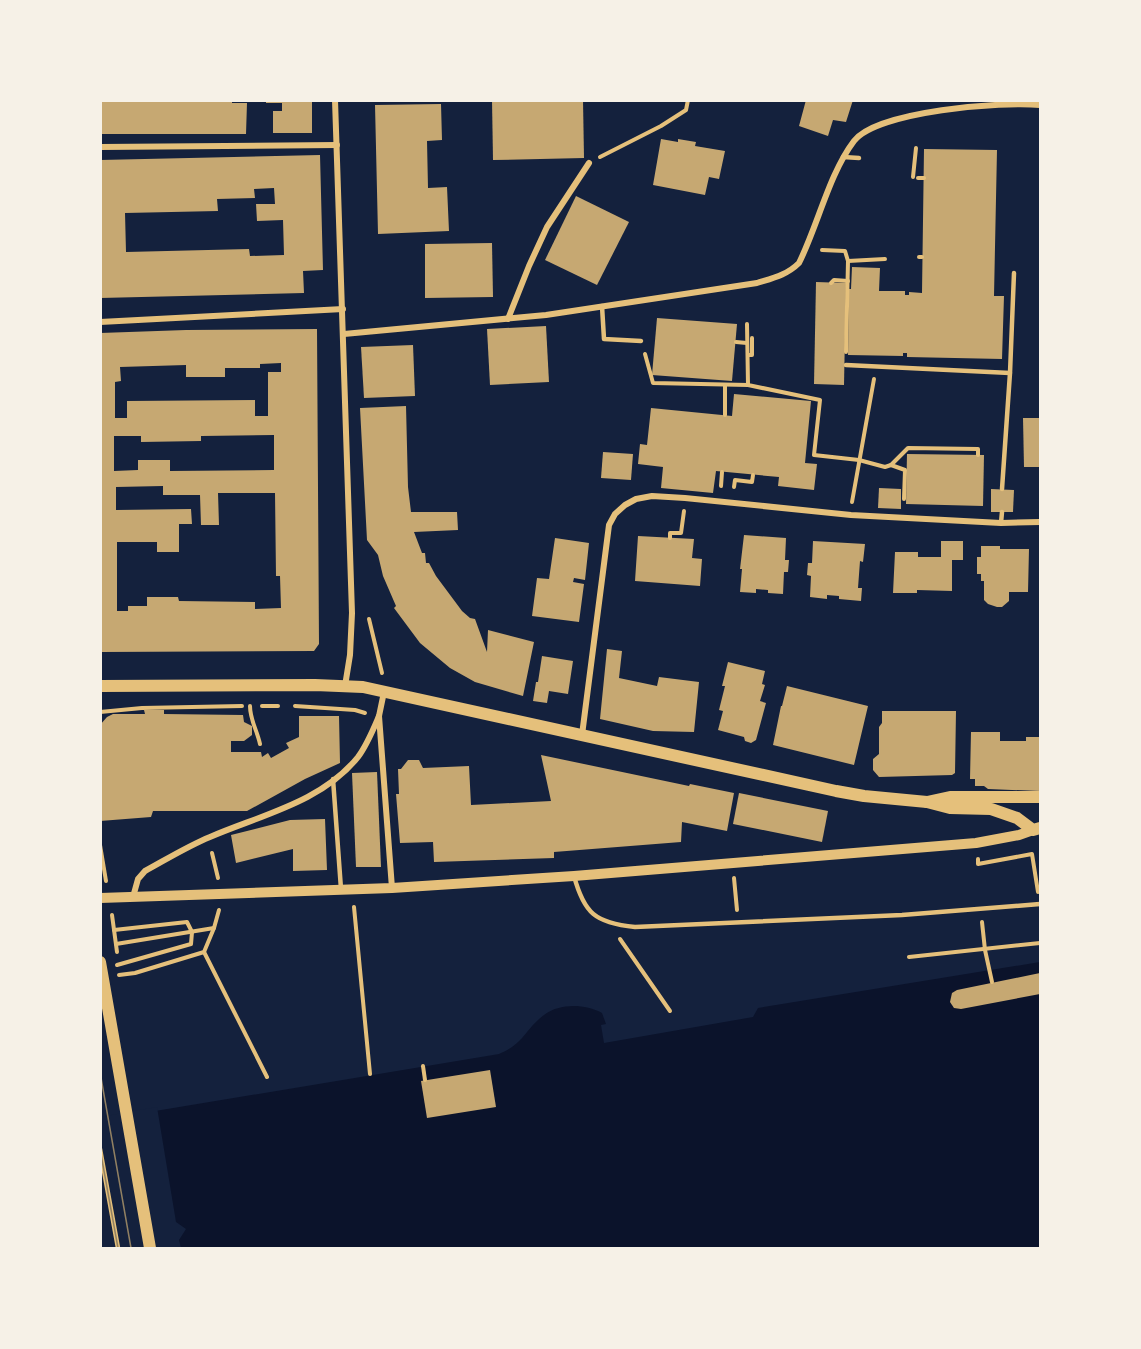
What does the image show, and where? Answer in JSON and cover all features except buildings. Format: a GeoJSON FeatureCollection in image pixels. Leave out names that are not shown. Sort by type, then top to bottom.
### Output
{"type":"FeatureCollection","features":[{"type":"Feature","properties":{"kind":"main road"},"geometry":{"type":"LineString","coordinates":[[100,686],[345,686],[384,692],[836,791],[892,800],[927,802],[950,797],[1041,797]]}},
{"type":"Feature","properties":{"kind":"main road"},"geometry":{"type":"LineString","coordinates":[[927,802],[940,807],[999,811],[1037,829]]}},
{"type":"Feature","properties":{"kind":"main road"},"geometry":{"type":"LineString","coordinates":[[100,962],[150,1248]]}},
{"type":"Feature","properties":{"kind":"street"},"geometry":{"type":"LineString","coordinates":[[335,100],[352,613],[350,655],[345,686]]}},
{"type":"Feature","properties":{"kind":"street"},"geometry":{"type":"LineString","coordinates":[[344,334],[546,315],[757,283],[790,271],[799,263],[843,157],[856,139],[870,128],[911,115],[1012,103],[1041,105]]}},
{"type":"Feature","properties":{"kind":"street"},"geometry":{"type":"LineString","coordinates":[[100,147],[337,145]]}},
{"type":"Feature","properties":{"kind":"street"},"geometry":{"type":"LineString","coordinates":[[508,319],[547,227],[589,163]]}},
{"type":"Feature","properties":{"kind":"street"},"geometry":{"type":"LineString","coordinates":[[100,322],[343,309]]}},
{"type":"Feature","properties":{"kind":"street"},"geometry":{"type":"LineString","coordinates":[[582,735],[609,525],[615,514],[636,499],[652,496],[851,514],[1041,522]]}},
{"type":"Feature","properties":{"kind":"street"},"geometry":{"type":"LineString","coordinates":[[133,897],[135,887],[145,871],[208,837],[282,809],[313,794],[333,779],[357,757],[368,740],[379,716],[384,692]]}},
{"type":"Feature","properties":{"kind":"street"},"geometry":{"type":"LineString","coordinates":[[379,716],[392,888]]}},
{"type":"Feature","properties":{"kind":"street"},"geometry":{"type":"LineString","coordinates":[[100,898],[392,888],[574,876],[976,843],[1037,829]]}},
{"type":"Feature","properties":{"kind":"lane"},"geometry":{"type":"LineString","coordinates":[[843,157],[859,158]]}},
{"type":"Feature","properties":{"kind":"lane"},"geometry":{"type":"LineString","coordinates":[[1002,489],[1014,273]]}},
{"type":"Feature","properties":{"kind":"lane"},"geometry":{"type":"LineString","coordinates":[[602,306],[604,339],[641,341]]}},
{"type":"Feature","properties":{"kind":"lane"},"geometry":{"type":"LineString","coordinates":[[846,365],[1010,373]]}},
{"type":"Feature","properties":{"kind":"lane"},"geometry":{"type":"LineString","coordinates":[[1001,522],[1002,512]]}},
{"type":"Feature","properties":{"kind":"lane"},"geometry":{"type":"LineString","coordinates":[[333,779],[347,889]]}},
{"type":"Feature","properties":{"kind":"lane"},"geometry":{"type":"LineString","coordinates":[[574,876],[580,898],[585,906],[595,915],[627,926],[902,915],[1041,904]]}},
{"type":"Feature","properties":{"kind":"lane"},"geometry":{"type":"LineString","coordinates":[[100,1149],[118,1248]]}},
{"type":"Feature","properties":{"kind":"path"},"geometry":{"type":"LineString","coordinates":[[589,163],[661,126],[686,110],[688,100]]}},
{"type":"Feature","properties":{"kind":"path"},"geometry":{"type":"LineString","coordinates":[[916,148],[916,177],[924,178]]}},
{"type":"Feature","properties":{"kind":"path"},"geometry":{"type":"LineString","coordinates":[[819,250],[845,251],[848,261],[846,350]]}},
{"type":"Feature","properties":{"kind":"path"},"geometry":{"type":"LineString","coordinates":[[848,261],[885,259]]}},
{"type":"Feature","properties":{"kind":"path"},"geometry":{"type":"LineString","coordinates":[[831,283],[834,280],[848,281]]}},
{"type":"Feature","properties":{"kind":"path"},"geometry":{"type":"LineString","coordinates":[[747,324],[748,385]]}},
{"type":"Feature","properties":{"kind":"path"},"geometry":{"type":"LineString","coordinates":[[748,355],[752,355],[752,338]]}},
{"type":"Feature","properties":{"kind":"path"},"geometry":{"type":"LineString","coordinates":[[641,341],[653,383],[748,385],[820,400],[814,455],[859,460],[885,467],[891,465],[908,448],[978,449],[978,455]]}},
{"type":"Feature","properties":{"kind":"path"},"geometry":{"type":"LineString","coordinates":[[736,342],[747,343]]}},
{"type":"Feature","properties":{"kind":"path"},"geometry":{"type":"LineString","coordinates":[[852,499],[877,368]]}},
{"type":"Feature","properties":{"kind":"path"},"geometry":{"type":"LineString","coordinates":[[725,385],[725,415]]}},
{"type":"Feature","properties":{"kind":"path"},"geometry":{"type":"LineString","coordinates":[[782,398],[783,392]]}},
{"type":"Feature","properties":{"kind":"path"},"geometry":{"type":"LineString","coordinates":[[928,448],[928,454]]}},
{"type":"Feature","properties":{"kind":"path"},"geometry":{"type":"LineString","coordinates":[[891,465],[905,470],[904,499]]}},
{"type":"Feature","properties":{"kind":"path"},"geometry":{"type":"LineString","coordinates":[[722,472],[720,486],[734,488],[735,480],[752,482],[753,475]]}},
{"type":"Feature","properties":{"kind":"path"},"geometry":{"type":"LineString","coordinates":[[670,538],[670,533],[681,533],[685,498]]}},
{"type":"Feature","properties":{"kind":"path"},"geometry":{"type":"LineString","coordinates":[[367,612],[380,663],[384,692]]}},
{"type":"Feature","properties":{"kind":"path"},"geometry":{"type":"LineString","coordinates":[[250,706],[250,720],[256,727],[260,744]]}},
{"type":"Feature","properties":{"kind":"path"},"geometry":{"type":"LineString","coordinates":[[100,712],[142,708],[283,706]]}},
{"type":"Feature","properties":{"kind":"path"},"geometry":{"type":"LineString","coordinates":[[295,706],[355,710]]}},
{"type":"Feature","properties":{"kind":"path"},"geometry":{"type":"LineString","coordinates":[[208,837],[218,880],[218,894]]}},
{"type":"Feature","properties":{"kind":"path"},"geometry":{"type":"LineString","coordinates":[[733,862],[738,923]]}},
{"type":"Feature","properties":{"kind":"path"},"geometry":{"type":"LineString","coordinates":[[1033,862],[1038,892]]}},
{"type":"Feature","properties":{"kind":"path"},"geometry":{"type":"LineString","coordinates":[[347,889],[370,1074]]}},
{"type":"Feature","properties":{"kind":"path"},"geometry":{"type":"LineString","coordinates":[[981,910],[985,950],[992,982]]}},
{"type":"Feature","properties":{"kind":"path"},"geometry":{"type":"LineString","coordinates":[[608,921],[670,1011]]}},
{"type":"Feature","properties":{"kind":"path"},"geometry":{"type":"LineString","coordinates":[[133,961],[191,944],[192,932],[187,922],[114,930],[116,944],[214,928],[204,952],[267,1077]]}},
{"type":"Feature","properties":{"kind":"path"},"geometry":{"type":"LineString","coordinates":[[909,957],[1041,943]]}},
{"type":"Feature","properties":{"kind":"path"},"geometry":{"type":"LineString","coordinates":[[112,976],[135,973],[204,952]]}},
{"type":"Feature","properties":{"kind":"path"},"geometry":{"type":"LineString","coordinates":[[423,1066],[425,1080]]}},
{"type":"Feature","properties":{"kind":"water"},"geometry":{"type":"Polygon","coordinates":[[[1040,962],[1040,1248],[101,1248],[101,1120],[499,1054],[520,1041],[538,1020],[557,1008],[573,1006],[602,1013],[606,1024],[601,1025],[604,1043],[753,1017],[758,1008],[1040,962]]]}},
{"type":"Feature","properties":{"kind":"pier"},"geometry":{"type":"Polygon","coordinates":[[[157,1107],[176,1222],[186,1229],[179,1240],[181,1248],[101,1248],[100,1117],[157,1107]]]}},
{"type":"Feature","properties":{"kind":"tram line"},"geometry":{"type":"LineString","coordinates":[[100,1072],[131,1248]]}},
{"type":"Feature","properties":{"kind":"tram line"},"geometry":{"type":"LineString","coordinates":[[100,1149],[118,1248]]}}]}
